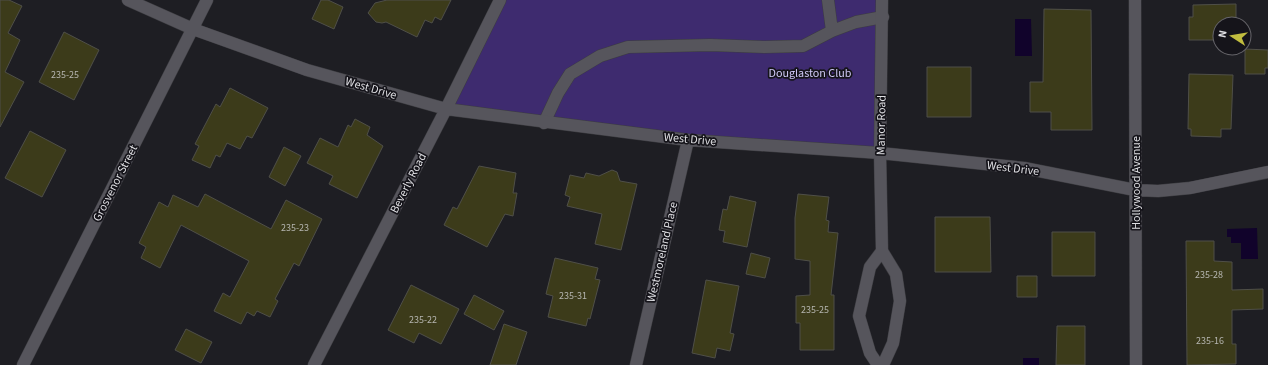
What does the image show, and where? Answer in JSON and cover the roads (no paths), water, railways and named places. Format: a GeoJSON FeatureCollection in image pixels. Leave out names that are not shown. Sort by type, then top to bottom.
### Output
{"type":"FeatureCollection","features":[{"type":"Feature","properties":{"kind":"street","name":"West Drive"},"geometry":{"type":"LineString","coordinates":[[128,0],[193,29],[307,70],[446,109],[544,123],[688,140],[880,153],[1024,168],[1135,190],[1158,191],[1190,188],[1268,172]]}},
{"type":"Feature","properties":{"kind":"street","name":"Grosvenor Street"},"geometry":{"type":"LineString","coordinates":[[23,365],[207,0]]}},
{"type":"Feature","properties":{"kind":"street","name":"Beverly Road"},"geometry":{"type":"LineString","coordinates":[[314,365],[446,109],[500,0]]}},
{"type":"Feature","properties":{"kind":"street"},"geometry":{"type":"LineString","coordinates":[[828,0],[832,31]]}},
{"type":"Feature","properties":{"kind":"street","name":"Manor Road"},"geometry":{"type":"LineString","coordinates":[[882,0],[883,17],[880,153],[882,251]]}},
{"type":"Feature","properties":{"kind":"street","name":"Hollywood Avenue"},"geometry":{"type":"LineString","coordinates":[[1135,0],[1136,365]]}},
{"type":"Feature","properties":{"kind":"street"},"geometry":{"type":"LineString","coordinates":[[544,123],[558,93],[570,74],[600,56],[628,47],[710,44],[765,47],[804,46],[832,31],[856,22],[883,17]]}},
{"type":"Feature","properties":{"kind":"street","name":"Westmoreland Place"},"geometry":{"type":"LineString","coordinates":[[636,365],[688,140]]}},
{"type":"Feature","properties":{"kind":"street"},"geometry":{"type":"LineString","coordinates":[[878,365],[870,353],[859,316],[870,267],[882,251],[896,274],[900,301],[893,343],[883,365]]}},
{"type":"Feature","properties":{"kind":"park label","name":"Douglaston Club"},"geometry":{"type":"Point","coordinates":[810,73]}}]}
